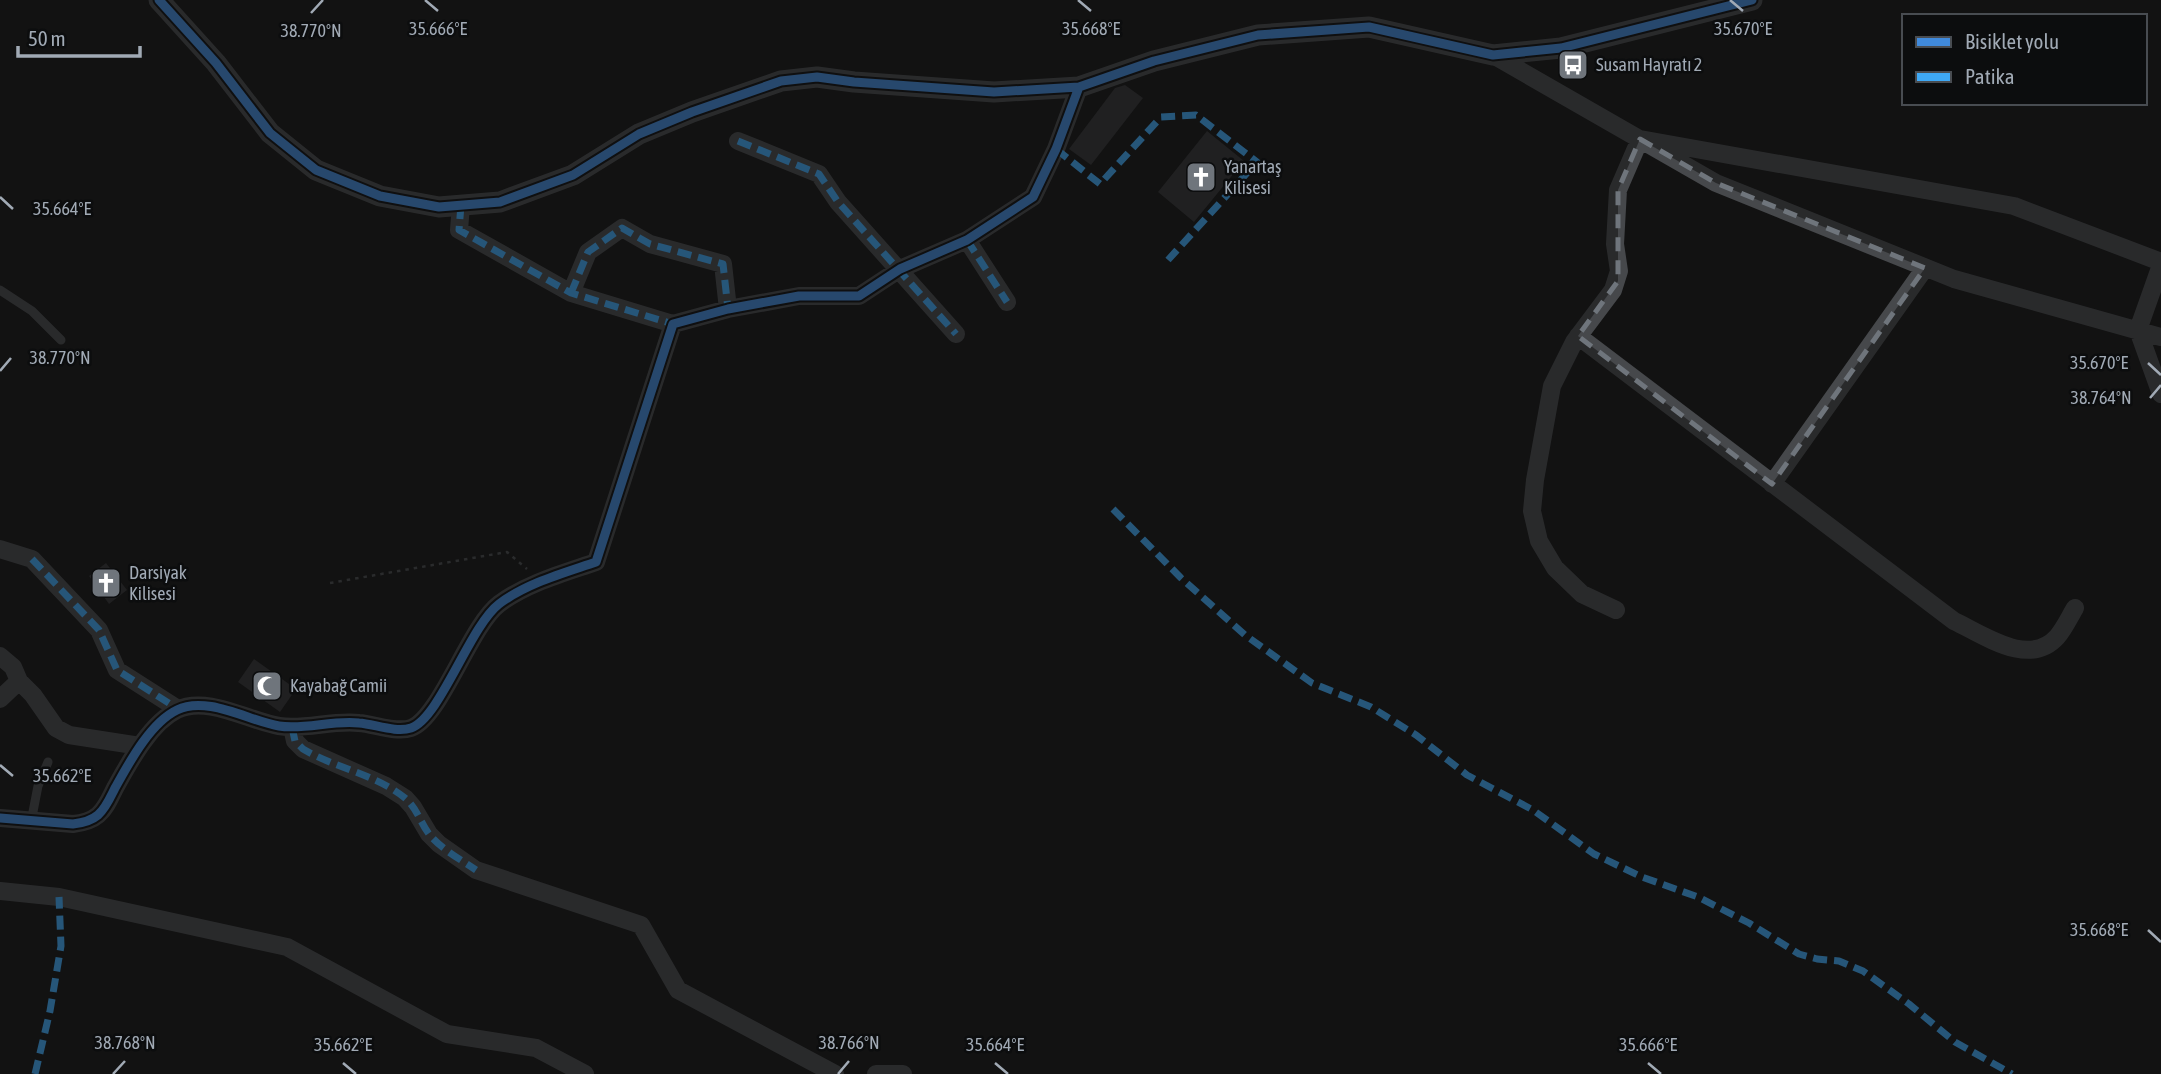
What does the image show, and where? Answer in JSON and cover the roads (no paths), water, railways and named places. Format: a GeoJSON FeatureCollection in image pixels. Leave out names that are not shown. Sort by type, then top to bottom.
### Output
{"type":"FeatureCollection","features":[{"type":"Feature","properties":{"kind":"street"},"geometry":{"type":"LineString","coordinates":[[159,0],[216,63],[270,133],[316,170],[380,196],[439,208],[500,202],[573,174],[639,134],[780,81],[817,77],[994,92],[1079,86],[1154,61],[1258,35],[1369,27],[1493,55],[1716,183],[1925,268],[1954,279],[2161,337]]}},
{"type":"Feature","properties":{"kind":"street"},"geometry":{"type":"LineString","coordinates":[[1493,55],[1561,48],[1752,0]]}},
{"type":"Feature","properties":{"kind":"street"},"geometry":{"type":"LineString","coordinates":[[461,205],[459,230],[571,293],[673,324],[728,309],[799,296],[859,296],[900,270],[967,240],[1033,197],[1056,149],[1079,86]]}},
{"type":"Feature","properties":{"kind":"street"},"geometry":{"type":"LineString","coordinates":[[1640,139],[2014,206],[2161,264],[2138,330],[2161,394]]}},
{"type":"Feature","properties":{"kind":"street"},"geometry":{"type":"LineString","coordinates":[[1616,610],[1582,594],[1555,568],[1539,541],[1532,511],[1552,386],[1578,336],[1618,281],[1615,244],[1618,190],[1640,139]]}},
{"type":"Feature","properties":{"kind":"street"},"geometry":{"type":"LineString","coordinates":[[738,141],[819,174],[838,202],[957,334]]}},
{"type":"Feature","properties":{"kind":"street"},"geometry":{"type":"LineString","coordinates":[[571,293],[588,252],[622,228],[650,244],[723,264],[728,309]]}},
{"type":"Feature","properties":{"kind":"street"},"geometry":{"type":"LineString","coordinates":[[967,240],[1007,302]]}},
{"type":"Feature","properties":{"kind":"street"},"geometry":{"type":"LineString","coordinates":[[1773,484],[1925,268]]}},
{"type":"Feature","properties":{"kind":"street"},"geometry":{"type":"LineString","coordinates":[[0,818],[74,824],[98,815],[140,746],[164,719],[178,709],[196,706],[225,709],[278,726],[357,722],[402,729],[415,726],[433,706],[482,622],[498,604],[542,581],[596,562],[673,324]]}},
{"type":"Feature","properties":{"kind":"street"},"geometry":{"type":"LineString","coordinates":[[1578,336],[1954,621],[2025,651],[2038,649],[2059,636],[2075,608]]}},
{"type":"Feature","properties":{"kind":"street"},"geometry":{"type":"LineString","coordinates":[[0,549],[32,559],[99,630],[117,670],[178,709]]}},
{"type":"Feature","properties":{"kind":"street"},"geometry":{"type":"LineString","coordinates":[[0,656],[13,667],[19,681],[33,695],[56,728],[69,736],[140,746]]}},
{"type":"Feature","properties":{"kind":"street"},"geometry":{"type":"LineString","coordinates":[[0,699],[19,681]]}},
{"type":"Feature","properties":{"kind":"street"},"geometry":{"type":"LineString","coordinates":[[292,727],[295,741],[303,749],[386,786],[405,798],[429,834],[476,870],[640,925],[678,990],[835,1074]]}},
{"type":"Feature","properties":{"kind":"street"},"geometry":{"type":"LineString","coordinates":[[0,891],[59,897],[287,947],[447,1034],[536,1048],[585,1074]]}},
{"type":"Feature","properties":{"kind":"street"},"geometry":{"type":"LineString","coordinates":[[876,1074],[903,1074]]}},
{"type":"Feature","properties":{"kind":"lane"},"geometry":{"type":"LineString","coordinates":[[0,290],[32,311],[61,340]]}},
{"type":"Feature","properties":{"kind":"lane"},"geometry":{"type":"LineString","coordinates":[[32,822],[38,786],[48,762]]}},
{"type":"Feature","properties":{"kind":"place","name":"Susam Hayratı 2"},"geometry":{"type":"Point","coordinates":[1573,65]}},
{"type":"Feature","properties":{"kind":"place","name":"Yanartaş Kilisesi"},"geometry":{"type":"Point","coordinates":[1201,177]}},
{"type":"Feature","properties":{"kind":"place","name":"Darsiyak Kilisesi"},"geometry":{"type":"Point","coordinates":[106,583]}},
{"type":"Feature","properties":{"kind":"place","name":"Kayabağ Camii"},"geometry":{"type":"Point","coordinates":[267,686]}}]}
